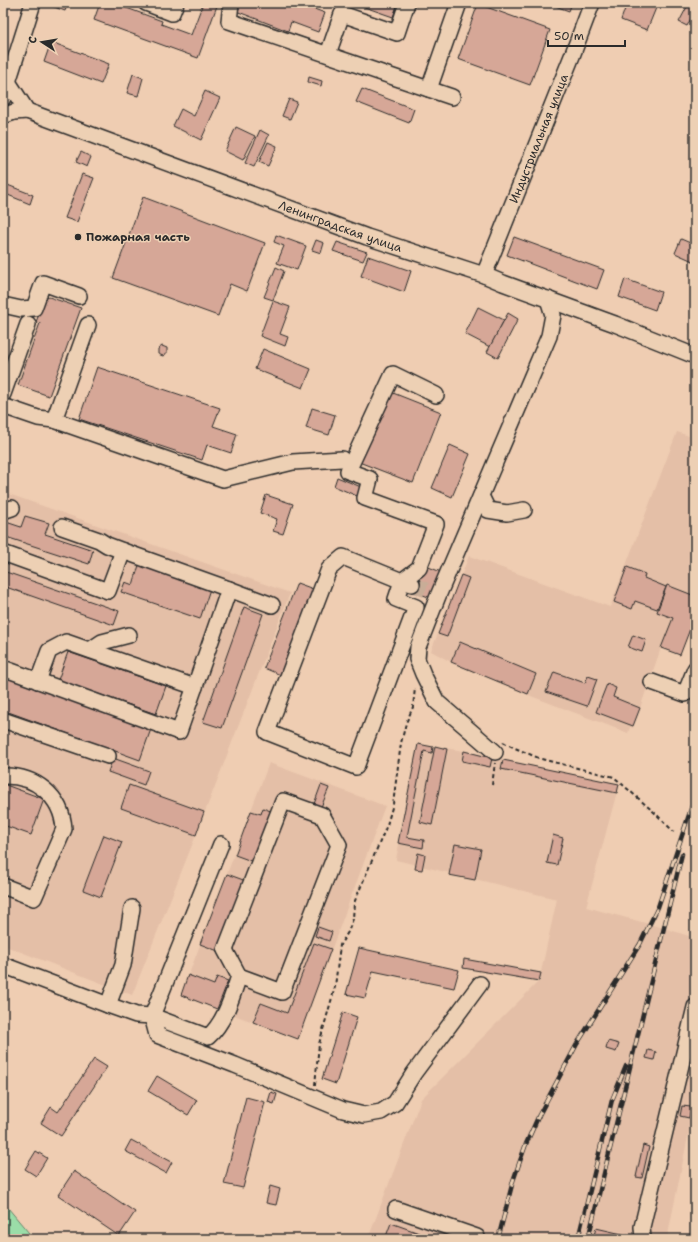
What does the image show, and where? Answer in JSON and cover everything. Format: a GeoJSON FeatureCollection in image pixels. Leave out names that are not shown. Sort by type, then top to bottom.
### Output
{"type":"FeatureCollection","features":[{"type":"Feature","properties":{"kind":"street"},"geometry":{"type":"LineString","coordinates":[[3,98],[5,78],[33,3]]}},
{"type":"Feature","properties":{"kind":"street"},"geometry":{"type":"LineString","coordinates":[[146,3],[172,13],[176,3]]}},
{"type":"Feature","properties":{"kind":"street"},"geometry":{"type":"LineString","coordinates":[[231,3],[229,21],[452,97]]}},
{"type":"Feature","properties":{"kind":"street"},"geometry":{"type":"LineString","coordinates":[[328,54],[342,14],[397,33],[407,3]]}},
{"type":"Feature","properties":{"kind":"street"},"geometry":{"type":"LineString","coordinates":[[429,89],[459,3]]}},
{"type":"Feature","properties":{"kind":"street","name":"Индустриальная улица"},"geometry":{"type":"LineString","coordinates":[[484,275],[592,3]]}},
{"type":"Feature","properties":{"kind":"street"},"geometry":{"type":"LineString","coordinates":[[5,78],[28,111]]}},
{"type":"Feature","properties":{"kind":"street"},"geometry":{"type":"LineString","coordinates":[[3,116],[14,112],[28,111]]}},
{"type":"Feature","properties":{"kind":"street","name":"Ленинградская улица"},"geometry":{"type":"LineString","coordinates":[[28,111],[367,237],[484,275],[616,324],[695,356]]}},
{"type":"Feature","properties":{"kind":"street"},"geometry":{"type":"LineString","coordinates":[[3,305],[21,309],[34,308],[43,283],[78,296]]}},
{"type":"Feature","properties":{"kind":"street"},"geometry":{"type":"LineString","coordinates":[[498,746],[437,702],[417,659],[418,647],[436,594],[481,496],[549,336],[553,315],[548,299]]}},
{"type":"Feature","properties":{"kind":"street"},"geometry":{"type":"LineString","coordinates":[[3,394],[28,324]]}},
{"type":"Feature","properties":{"kind":"street"},"geometry":{"type":"LineString","coordinates":[[54,420],[88,325]]}},
{"type":"Feature","properties":{"kind":"street"},"geometry":{"type":"LineString","coordinates":[[407,583],[343,557],[329,569],[267,732],[356,767],[416,607],[396,599],[419,568],[436,524],[365,498],[370,479],[348,471],[393,374],[436,395]]}},
{"type":"Feature","properties":{"kind":"street"},"geometry":{"type":"LineString","coordinates":[[3,406],[38,418],[54,420],[223,479],[294,462],[342,459]]}},
{"type":"Feature","properties":{"kind":"street"},"geometry":{"type":"LineString","coordinates":[[481,496],[488,510],[507,513],[524,510]]}},
{"type":"Feature","properties":{"kind":"street"},"geometry":{"type":"LineString","coordinates":[[62,527],[99,540],[107,546],[272,605]]}},
{"type":"Feature","properties":{"kind":"street"},"geometry":{"type":"LineString","coordinates":[[3,553],[108,591],[123,551]]}},
{"type":"Feature","properties":{"kind":"street"},"geometry":{"type":"LineString","coordinates":[[3,668],[179,732],[229,589]]}},
{"type":"Feature","properties":{"kind":"street"},"geometry":{"type":"LineString","coordinates":[[90,650],[102,642],[129,634]]}},
{"type":"Feature","properties":{"kind":"street"},"geometry":{"type":"LineString","coordinates":[[38,681],[49,652],[66,642],[195,687]]}},
{"type":"Feature","properties":{"kind":"street"},"geometry":{"type":"LineString","coordinates":[[652,682],[685,694],[695,669]]}},
{"type":"Feature","properties":{"kind":"street"},"geometry":{"type":"LineString","coordinates":[[3,720],[108,756]]}},
{"type":"Feature","properties":{"kind":"street"},"geometry":{"type":"LineString","coordinates":[[3,776],[27,779],[43,787],[56,801],[63,817],[64,829],[34,898],[3,886]]}},
{"type":"Feature","properties":{"kind":"street"},"geometry":{"type":"LineString","coordinates":[[3,965],[136,1015],[152,1016],[208,1037],[216,1030],[226,1012],[239,976],[225,950],[283,800],[322,815],[339,845],[282,992],[239,976]]}},
{"type":"Feature","properties":{"kind":"street"},"geometry":{"type":"LineString","coordinates":[[221,844],[152,1016],[157,1035],[235,1065],[343,1110],[364,1115],[381,1112],[395,1103],[414,1073],[480,984]]}},
{"type":"Feature","properties":{"kind":"street"},"geometry":{"type":"LineString","coordinates":[[108,1005],[123,965],[132,908]]}},
{"type":"Feature","properties":{"kind":"street"},"geometry":{"type":"LineString","coordinates":[[643,1238],[642,1227],[695,1007]]}},
{"type":"Feature","properties":{"kind":"street"},"geometry":{"type":"LineString","coordinates":[[396,1209],[477,1237],[476,1239]]}},
{"type":"Feature","properties":{"kind":"path"},"geometry":{"type":"LineString","coordinates":[[318,1099],[314,1084],[319,1044],[335,987],[340,945],[348,932],[353,918],[354,903],[387,825],[393,804],[401,743],[406,722],[413,707],[416,682]]}},
{"type":"Feature","properties":{"kind":"path"},"geometry":{"type":"LineString","coordinates":[[498,746],[515,748],[541,759],[614,777],[674,832]]}},
{"type":"Feature","properties":{"kind":"shaded area"},"geometry":{"type":"Polygon","coordinates":[[[677,432],[695,438],[695,616],[680,655],[661,648],[633,728],[630,727],[628,733],[531,696],[451,662],[431,651],[469,556],[610,607],[677,432]]]}},
{"type":"Feature","properties":{"kind":"shaded area"},"geometry":{"type":"Polygon","coordinates":[[[3,492],[290,593],[132,995],[3,945],[3,492]]]}},
{"type":"Feature","properties":{"kind":"shaded area"},"geometry":{"type":"Polygon","coordinates":[[[418,744],[464,751],[619,784],[586,907],[695,938],[695,1102],[667,1239],[368,1239],[421,1099],[539,981],[557,899],[396,860],[418,744]]]}},
{"type":"Feature","properties":{"kind":"shaded area"},"geometry":{"type":"Polygon","coordinates":[[[269,763],[385,806],[298,1039],[181,995],[269,763]]]}},
{"type":"Feature","properties":{"kind":"green space"},"geometry":{"type":"Polygon","coordinates":[[[3,1202],[34,1239],[3,1239],[3,1202]]]}},
{"type":"Feature","properties":{"kind":"building"},"geometry":{"type":"Polygon","coordinates":[[[49,3],[68,3],[65,11],[49,5],[49,3]]]}},
{"type":"Feature","properties":{"kind":"building"},"geometry":{"type":"Polygon","coordinates":[[[100,3],[113,3],[162,21],[161,24],[191,35],[203,3],[218,3],[198,58],[94,20],[100,3]]]}},
{"type":"Feature","properties":{"kind":"building"},"geometry":{"type":"Polygon","coordinates":[[[239,3],[298,3],[325,13],[318,32],[291,22],[288,31],[236,11],[239,3]]]}},
{"type":"Feature","properties":{"kind":"building"},"geometry":{"type":"Polygon","coordinates":[[[353,3],[398,3],[393,17],[353,3]]]}},
{"type":"Feature","properties":{"kind":"building"},"geometry":{"type":"Polygon","coordinates":[[[547,3],[572,3],[569,11],[547,3]]]}},
{"type":"Feature","properties":{"kind":"building"},"geometry":{"type":"Polygon","coordinates":[[[627,3],[658,3],[647,30],[621,20],[627,3]]]}},
{"type":"Feature","properties":{"kind":"building"},"geometry":{"type":"Polygon","coordinates":[[[689,3],[695,4],[695,11],[687,26],[679,22],[689,3]]]}},
{"type":"Feature","properties":{"kind":"building"},"geometry":{"type":"Polygon","coordinates":[[[478,4],[550,30],[530,85],[458,59],[478,4]]]}},
{"type":"Feature","properties":{"kind":"building"},"geometry":{"type":"Polygon","coordinates":[[[51,42],[109,64],[101,84],[44,62],[51,42]]]}},
{"type":"Feature","properties":{"kind":"building"},"geometry":{"type":"Polygon","coordinates":[[[133,74],[143,78],[138,96],[127,93],[133,74]]]}},
{"type":"Feature","properties":{"kind":"building"},"geometry":{"type":"Polygon","coordinates":[[[309,77],[322,81],[321,86],[308,82],[309,77]]]}},
{"type":"Feature","properties":{"kind":"building"},"geometry":{"type":"Polygon","coordinates":[[[362,89],[414,109],[409,123],[356,102],[362,89]]]}},
{"type":"Feature","properties":{"kind":"building"},"geometry":{"type":"Polygon","coordinates":[[[205,91],[220,98],[201,140],[173,126],[181,109],[194,116],[205,91]]]}},
{"type":"Feature","properties":{"kind":"building"},"geometry":{"type":"Polygon","coordinates":[[[289,99],[297,102],[290,119],[282,116],[289,99]]]}},
{"type":"Feature","properties":{"kind":"building"},"geometry":{"type":"Polygon","coordinates":[[[236,127],[255,136],[243,160],[225,151],[236,127]]]}},
{"type":"Feature","properties":{"kind":"building"},"geometry":{"type":"Polygon","coordinates":[[[260,130],[269,135],[254,167],[245,163],[260,130]]]}},
{"type":"Feature","properties":{"kind":"building"},"geometry":{"type":"Polygon","coordinates":[[[268,142],[277,146],[268,166],[259,162],[268,142]]]}},
{"type":"Feature","properties":{"kind":"building"},"geometry":{"type":"Polygon","coordinates":[[[81,152],[91,157],[87,167],[76,162],[81,152]]]}},
{"type":"Feature","properties":{"kind":"building"},"geometry":{"type":"Polygon","coordinates":[[[82,174],[94,178],[77,222],[65,218],[82,174]]]}},
{"type":"Feature","properties":{"kind":"building"},"geometry":{"type":"Polygon","coordinates":[[[5,184],[33,195],[30,204],[3,193],[5,184]]]}},
{"type":"Feature","properties":{"kind":"building"},"geometry":{"type":"Polygon","coordinates":[[[143,197],[265,243],[247,291],[230,284],[218,316],[113,278],[143,197]]]}},
{"type":"Feature","properties":{"kind":"building"},"geometry":{"type":"Polygon","coordinates":[[[276,235],[306,246],[297,270],[277,263],[284,246],[274,242],[276,235]]]}},
{"type":"Feature","properties":{"kind":"building"},"geometry":{"type":"Polygon","coordinates":[[[514,237],[604,270],[597,289],[507,255],[514,237]]]}},
{"type":"Feature","properties":{"kind":"building"},"geometry":{"type":"Polygon","coordinates":[[[681,239],[695,245],[695,262],[675,253],[681,239]]]}},
{"type":"Feature","properties":{"kind":"building"},"geometry":{"type":"Polygon","coordinates":[[[316,240],[324,243],[321,253],[312,250],[316,240]]]}},
{"type":"Feature","properties":{"kind":"building"},"geometry":{"type":"Polygon","coordinates":[[[337,242],[367,252],[363,261],[333,251],[337,242]]]}},
{"type":"Feature","properties":{"kind":"building"},"geometry":{"type":"Polygon","coordinates":[[[368,256],[411,271],[404,292],[361,276],[368,256]]]}},
{"type":"Feature","properties":{"kind":"building"},"geometry":{"type":"Polygon","coordinates":[[[276,267],[284,271],[273,300],[264,297],[276,267]]]}},
{"type":"Feature","properties":{"kind":"building"},"geometry":{"type":"Polygon","coordinates":[[[625,279],[661,292],[655,310],[619,297],[625,279]]]}},
{"type":"Feature","properties":{"kind":"building"},"geometry":{"type":"Polygon","coordinates":[[[46,296],[81,308],[49,396],[18,385],[40,323],[36,322],[46,296]]]}},
{"type":"Feature","properties":{"kind":"building"},"geometry":{"type":"Polygon","coordinates":[[[273,301],[290,307],[280,334],[288,337],[285,346],[260,336],[273,301]]]}},
{"type":"Feature","properties":{"kind":"building"},"geometry":{"type":"Polygon","coordinates":[[[478,307],[504,320],[490,347],[465,334],[478,307]]]}},
{"type":"Feature","properties":{"kind":"building"},"geometry":{"type":"Polygon","coordinates":[[[508,313],[518,319],[498,358],[487,352],[508,313]]]}},
{"type":"Feature","properties":{"kind":"building"},"geometry":{"type":"Polygon","coordinates":[[[162,346],[167,348],[167,353],[163,356],[158,354],[158,349],[162,346]]]}},
{"type":"Feature","properties":{"kind":"building"},"geometry":{"type":"Polygon","coordinates":[[[263,349],[311,369],[303,388],[255,369],[263,349]]]}},
{"type":"Feature","properties":{"kind":"building"},"geometry":{"type":"Polygon","coordinates":[[[97,367],[220,408],[213,426],[237,434],[231,453],[207,445],[202,460],[79,419],[97,367]]]}},
{"type":"Feature","properties":{"kind":"building"},"geometry":{"type":"Polygon","coordinates":[[[388,391],[441,412],[413,483],[359,462],[388,391]]]}},
{"type":"Feature","properties":{"kind":"building"},"geometry":{"type":"Polygon","coordinates":[[[312,408],[335,415],[329,435],[306,428],[312,408]]]}},
{"type":"Feature","properties":{"kind":"building"},"geometry":{"type":"Polygon","coordinates":[[[450,445],[470,454],[452,497],[432,488],[450,445]]]}},
{"type":"Feature","properties":{"kind":"building"},"geometry":{"type":"Polygon","coordinates":[[[337,477],[361,487],[357,496],[334,486],[337,477]]]}},
{"type":"Feature","properties":{"kind":"building"},"geometry":{"type":"Polygon","coordinates":[[[266,495],[293,504],[283,534],[273,531],[277,519],[260,513],[266,495]]]}},
{"type":"Feature","properties":{"kind":"building"},"geometry":{"type":"Polygon","coordinates":[[[25,516],[49,523],[45,534],[93,550],[89,564],[3,536],[3,521],[21,527],[25,516]]]}},
{"type":"Feature","properties":{"kind":"building"},"geometry":{"type":"Polygon","coordinates":[[[139,565],[210,589],[200,619],[121,592],[125,582],[133,585],[139,565]]]}},
{"type":"Feature","properties":{"kind":"building"},"geometry":{"type":"Polygon","coordinates":[[[426,566],[441,572],[431,598],[410,590],[416,575],[422,577],[426,566]]]}},
{"type":"Feature","properties":{"kind":"building"},"geometry":{"type":"Polygon","coordinates":[[[627,567],[645,574],[644,578],[666,587],[657,609],[635,601],[632,609],[614,602],[627,567]]]}},
{"type":"Feature","properties":{"kind":"building"},"geometry":{"type":"Polygon","coordinates":[[[3,571],[119,611],[114,625],[3,586],[3,571]]]}},
{"type":"Feature","properties":{"kind":"building"},"geometry":{"type":"Polygon","coordinates":[[[461,575],[469,578],[447,637],[438,634],[461,575]]]}},
{"type":"Feature","properties":{"kind":"building"},"geometry":{"type":"Polygon","coordinates":[[[297,583],[316,590],[283,676],[264,668],[297,583]]]}},
{"type":"Feature","properties":{"kind":"building"},"geometry":{"type":"Polygon","coordinates":[[[667,585],[695,596],[695,616],[680,655],[661,648],[673,618],[657,612],[667,585]]]}},
{"type":"Feature","properties":{"kind":"building"},"geometry":{"type":"Polygon","coordinates":[[[244,607],[263,614],[222,728],[203,722],[244,607]]]}},
{"type":"Feature","properties":{"kind":"building"},"geometry":{"type":"Polygon","coordinates":[[[633,635],[646,640],[642,652],[628,647],[633,635]]]}},
{"type":"Feature","properties":{"kind":"building"},"geometry":{"type":"Polygon","coordinates":[[[460,642],[536,674],[528,694],[451,662],[460,642]]]}},
{"type":"Feature","properties":{"kind":"building"},"geometry":{"type":"Polygon","coordinates":[[[68,652],[166,686],[156,714],[58,680],[68,652]]]}},
{"type":"Feature","properties":{"kind":"building"},"geometry":{"type":"Polygon","coordinates":[[[554,672],[585,683],[588,676],[597,679],[587,706],[546,692],[554,672]]]}},
{"type":"Feature","properties":{"kind":"building"},"geometry":{"type":"Polygon","coordinates":[[[3,675],[151,729],[140,760],[3,710],[3,675]]]}},
{"type":"Feature","properties":{"kind":"building"},"geometry":{"type":"Polygon","coordinates":[[[607,684],[616,688],[613,697],[640,708],[633,726],[596,712],[607,684]]]}},
{"type":"Feature","properties":{"kind":"building"},"geometry":{"type":"Polygon","coordinates":[[[418,744],[433,747],[432,753],[424,751],[407,837],[424,840],[423,848],[398,843],[418,744]]]}},
{"type":"Feature","properties":{"kind":"building"},"geometry":{"type":"Polygon","coordinates":[[[435,746],[447,749],[432,825],[420,822],[435,746]]]}},
{"type":"Feature","properties":{"kind":"building"},"geometry":{"type":"Polygon","coordinates":[[[464,751],[492,758],[490,767],[462,761],[464,751]]]}},
{"type":"Feature","properties":{"kind":"building"},"geometry":{"type":"Polygon","coordinates":[[[113,758],[149,771],[144,785],[108,772],[113,758]]]}},
{"type":"Feature","properties":{"kind":"building"},"geometry":{"type":"Polygon","coordinates":[[[503,760],[619,784],[617,793],[501,769],[503,760]]]}},
{"type":"Feature","properties":{"kind":"building"},"geometry":{"type":"Polygon","coordinates":[[[3,784],[44,799],[31,835],[3,825],[3,784]]]}},
{"type":"Feature","properties":{"kind":"building"},"geometry":{"type":"Polygon","coordinates":[[[129,785],[204,812],[196,835],[121,808],[129,785]]]}},
{"type":"Feature","properties":{"kind":"building"},"geometry":{"type":"Polygon","coordinates":[[[321,785],[329,788],[321,807],[314,804],[321,785]]]}},
{"type":"Feature","properties":{"kind":"building"},"geometry":{"type":"Polygon","coordinates":[[[263,808],[273,812],[254,862],[235,855],[251,811],[261,814],[263,808]]]}},
{"type":"Feature","properties":{"kind":"building"},"geometry":{"type":"Polygon","coordinates":[[[104,835],[122,842],[101,897],[83,890],[104,835]]]}},
{"type":"Feature","properties":{"kind":"building"},"geometry":{"type":"Polygon","coordinates":[[[553,835],[563,838],[557,865],[547,863],[553,835]]]}},
{"type":"Feature","properties":{"kind":"building"},"geometry":{"type":"Polygon","coordinates":[[[455,844],[481,849],[475,880],[449,875],[455,844]]]}},
{"type":"Feature","properties":{"kind":"building"},"geometry":{"type":"Polygon","coordinates":[[[418,853],[425,855],[422,870],[415,869],[418,853]]]}},
{"type":"Feature","properties":{"kind":"building"},"geometry":{"type":"Polygon","coordinates":[[[227,874],[246,881],[218,951],[200,944],[227,874]]]}},
{"type":"Feature","properties":{"kind":"building"},"geometry":{"type":"Polygon","coordinates":[[[318,927],[332,932],[329,941],[315,936],[318,927]]]}},
{"type":"Feature","properties":{"kind":"building"},"geometry":{"type":"Polygon","coordinates":[[[314,943],[331,949],[298,1039],[253,1022],[261,1003],[287,1013],[314,943]]]}},
{"type":"Feature","properties":{"kind":"building"},"geometry":{"type":"Polygon","coordinates":[[[359,948],[459,970],[454,988],[373,971],[365,998],[346,994],[359,948]]]}},
{"type":"Feature","properties":{"kind":"building"},"geometry":{"type":"Polygon","coordinates":[[[464,959],[541,973],[539,981],[463,968],[464,959]]]}},
{"type":"Feature","properties":{"kind":"building"},"geometry":{"type":"Polygon","coordinates":[[[188,975],[214,985],[217,977],[228,981],[217,1009],[181,995],[188,975]]]}},
{"type":"Feature","properties":{"kind":"building"},"geometry":{"type":"Polygon","coordinates":[[[343,1012],[357,1017],[336,1084],[322,1079],[343,1012]]]}},
{"type":"Feature","properties":{"kind":"building"},"geometry":{"type":"Polygon","coordinates":[[[608,1041],[619,1044],[616,1052],[606,1049],[608,1041]]]}},
{"type":"Feature","properties":{"kind":"building"},"geometry":{"type":"Polygon","coordinates":[[[648,1050],[656,1052],[654,1060],[646,1058],[648,1050]]]}},
{"type":"Feature","properties":{"kind":"building"},"geometry":{"type":"Polygon","coordinates":[[[94,1059],[107,1067],[61,1136],[41,1123],[51,1107],[58,1112],[94,1059]]]}},
{"type":"Feature","properties":{"kind":"building"},"geometry":{"type":"Polygon","coordinates":[[[157,1076],[197,1100],[188,1115],[148,1091],[157,1076]]]}},
{"type":"Feature","properties":{"kind":"building"},"geometry":{"type":"Polygon","coordinates":[[[271,1092],[277,1094],[274,1104],[268,1102],[271,1092]]]}},
{"type":"Feature","properties":{"kind":"building"},"geometry":{"type":"Polygon","coordinates":[[[246,1097],[265,1102],[243,1188],[224,1184],[246,1097]]]}},
{"type":"Feature","properties":{"kind":"building"},"geometry":{"type":"Polygon","coordinates":[[[682,1106],[691,1107],[689,1118],[680,1116],[682,1106]]]}},
{"type":"Feature","properties":{"kind":"building"},"geometry":{"type":"Polygon","coordinates":[[[131,1140],[172,1162],[166,1173],[125,1151],[131,1140]]]}},
{"type":"Feature","properties":{"kind":"building"},"geometry":{"type":"Polygon","coordinates":[[[643,1145],[649,1147],[642,1178],[636,1177],[643,1145]]]}},
{"type":"Feature","properties":{"kind":"building"},"geometry":{"type":"Polygon","coordinates":[[[36,1151],[47,1158],[36,1176],[25,1169],[36,1151]]]}},
{"type":"Feature","properties":{"kind":"building"},"geometry":{"type":"Polygon","coordinates":[[[74,1171],[135,1212],[119,1236],[58,1195],[74,1171]]]}},
{"type":"Feature","properties":{"kind":"building"},"geometry":{"type":"Polygon","coordinates":[[[270,1186],[280,1189],[276,1205],[266,1203],[270,1186]]]}},
{"type":"Feature","properties":{"kind":"building"},"geometry":{"type":"Polygon","coordinates":[[[391,1223],[419,1233],[416,1239],[385,1239],[391,1223]]]}},
{"type":"Feature","properties":{"kind":"building"},"geometry":{"type":"Polygon","coordinates":[[[596,1228],[635,1237],[635,1239],[593,1239],[596,1228]]]}},
{"type":"Feature","properties":{"kind":"tunnel"},"geometry":{"type":"LineString","coordinates":[[412,584],[433,593]]}},
{"type":"Feature","properties":{"kind":"railway"},"geometry":{"type":"LineString","coordinates":[[498,1239],[513,1181],[526,1144],[539,1115],[577,1044],[640,944],[658,907],[695,797]]}},
{"type":"Feature","properties":{"kind":"railway"},"geometry":{"type":"LineString","coordinates":[[588,1239],[682,854]]}},
{"type":"Feature","properties":{"kind":"railway"},"geometry":{"type":"LineString","coordinates":[[578,1239],[612,1100],[626,1066]]}},
{"type":"Feature","properties":{"kind":"place","name":"Пожарная часть"},"geometry":{"type":"Point","coordinates":[78,237]}}]}
